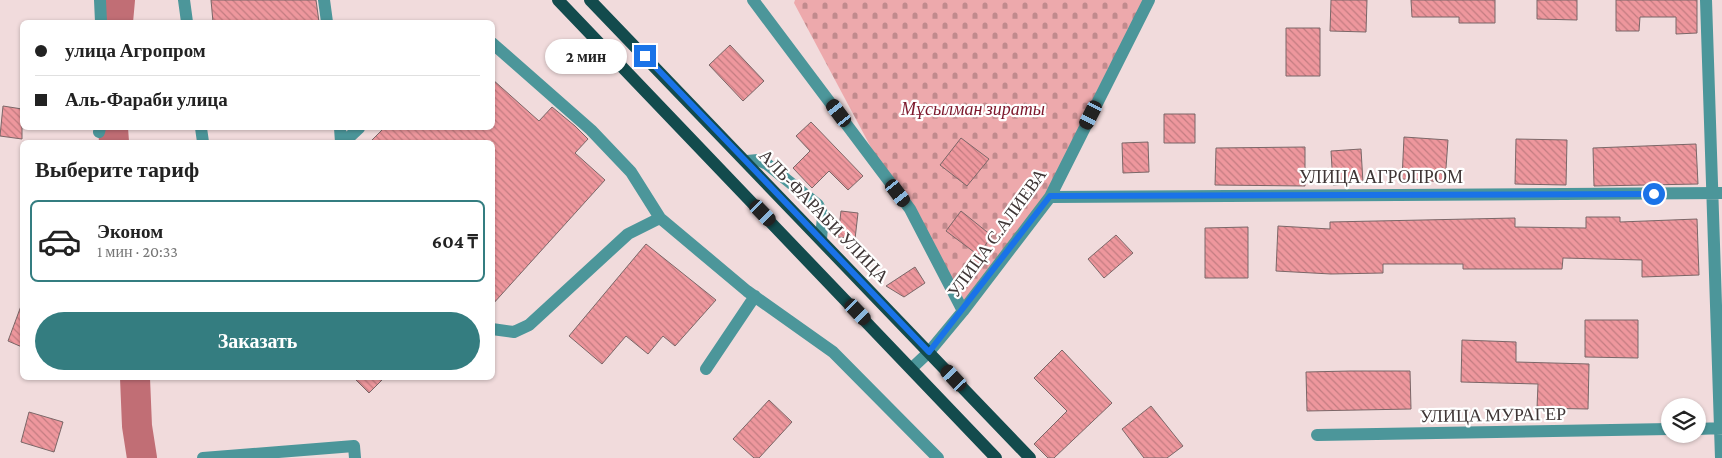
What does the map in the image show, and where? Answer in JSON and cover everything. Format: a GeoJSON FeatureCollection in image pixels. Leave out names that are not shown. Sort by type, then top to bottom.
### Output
{"type":"FeatureCollection","features":[{"type":"Feature","properties":{"kind":"main road"},"geometry":{"type":"LineString","coordinates":[[558,0],[996,458]]}},
{"type":"Feature","properties":{"kind":"main road","name":"АЛЬ-ФАРАБИ УЛИЦА"},"geometry":{"type":"LineString","coordinates":[[590,0],[1030,458]]}},
{"type":"Feature","properties":{"kind":"street"},"geometry":{"type":"LineString","coordinates":[[100,0],[102,20]]}},
{"type":"Feature","properties":{"kind":"street"},"geometry":{"type":"LineString","coordinates":[[184,0],[187,20]]}},
{"type":"Feature","properties":{"kind":"street"},"geometry":{"type":"LineString","coordinates":[[324,0],[327,20]]}},
{"type":"Feature","properties":{"kind":"street"},"geometry":{"type":"LineString","coordinates":[[752,0],[910,209],[963,311]]}},
{"type":"Feature","properties":{"kind":"street","name":"УЛИЦА С.АЛИЕВА"},"geometry":{"type":"LineString","coordinates":[[912,368],[929,352],[963,311],[1050,196],[1149,0]]}},
{"type":"Feature","properties":{"kind":"street"},"geometry":{"type":"LineString","coordinates":[[1706,0],[1717,193],[1721,458]]}},
{"type":"Feature","properties":{"kind":"street"},"geometry":{"type":"LineString","coordinates":[[495,46],[591,130],[631,172],[660,218],[755,296],[833,352],[938,458]]}},
{"type":"Feature","properties":{"kind":"street"},"geometry":{"type":"LineString","coordinates":[[345,140],[356,130]]}},
{"type":"Feature","properties":{"kind":"street"},"geometry":{"type":"LineString","coordinates":[[747,162],[758,160],[767,164],[818,205],[823,216],[821,239]]}},
{"type":"Feature","properties":{"kind":"street","name":"УЛИЦА АГРОПРОМ"},"geometry":{"type":"LineString","coordinates":[[1050,196],[1717,193]]}},
{"type":"Feature","properties":{"kind":"street"},"geometry":{"type":"LineString","coordinates":[[495,329],[514,332],[529,325],[628,234],[660,218]]}},
{"type":"Feature","properties":{"kind":"street"},"geometry":{"type":"LineString","coordinates":[[706,369],[755,296]]}},
{"type":"Feature","properties":{"kind":"street"},"geometry":{"type":"LineString","coordinates":[[1706,429],[1721,428]]}},
{"type":"Feature","properties":{"kind":"street","name":"УЛИЦА МУРАГЕР"},"geometry":{"type":"LineString","coordinates":[[1317,435],[1661,429]]}},
{"type":"Feature","properties":{"kind":"street"},"geometry":{"type":"LineString","coordinates":[[203,458],[354,452]]}},
{"type":"Feature","properties":{"kind":"green space","name":"Мұсылман зираты"},"geometry":{"type":"Polygon","coordinates":[[[795,0],[1149,0],[1050,197],[963,320],[794,3],[795,0]]]}},
{"type":"Feature","properties":{"kind":"building"},"geometry":{"type":"Polygon","coordinates":[[[211,0],[316,0],[319,20],[213,20],[211,0]]]}},
{"type":"Feature","properties":{"kind":"building"},"geometry":{"type":"Polygon","coordinates":[[[1331,0],[1367,0],[1366,32],[1330,31],[1331,0]]]}},
{"type":"Feature","properties":{"kind":"building"},"geometry":{"type":"Polygon","coordinates":[[[1411,0],[1495,0],[1495,23],[1459,23],[1459,17],[1412,17],[1411,0]]]}},
{"type":"Feature","properties":{"kind":"building"},"geometry":{"type":"Polygon","coordinates":[[[1537,0],[1577,0],[1577,20],[1537,19],[1537,0]]]}},
{"type":"Feature","properties":{"kind":"building"},"geometry":{"type":"Polygon","coordinates":[[[1616,0],[1697,0],[1697,33],[1676,34],[1676,17],[1640,17],[1639,31],[1616,31],[1616,0]]]}},
{"type":"Feature","properties":{"kind":"building"},"geometry":{"type":"Polygon","coordinates":[[[1286,28],[1320,28],[1320,76],[1286,76],[1286,28]]]}},
{"type":"Feature","properties":{"kind":"building"},"geometry":{"type":"Polygon","coordinates":[[[730,45],[764,81],[743,101],[709,65],[730,45]]]}},
{"type":"Feature","properties":{"kind":"building"},"geometry":{"type":"Polygon","coordinates":[[[495,82],[539,121],[552,107],[575,126],[588,139],[575,153],[605,180],[495,302],[495,140],[372,140],[382,130],[495,130],[495,82]]]}},
{"type":"Feature","properties":{"kind":"building"},"geometry":{"type":"Polygon","coordinates":[[[3,106],[20,109],[22,139],[0,136],[3,106]]]}},
{"type":"Feature","properties":{"kind":"building"},"geometry":{"type":"Polygon","coordinates":[[[1164,114],[1195,114],[1195,143],[1164,143],[1164,114]]]}},
{"type":"Feature","properties":{"kind":"building"},"geometry":{"type":"Polygon","coordinates":[[[811,122],[863,176],[848,190],[829,171],[812,188],[793,168],[810,151],[796,136],[811,122]]]}},
{"type":"Feature","properties":{"kind":"building"},"geometry":{"type":"Polygon","coordinates":[[[1404,137],[1448,140],[1445,182],[1402,179],[1404,137]]]}},
{"type":"Feature","properties":{"kind":"building"},"geometry":{"type":"Polygon","coordinates":[[[961,138],[989,159],[967,186],[940,165],[961,138]]]}},
{"type":"Feature","properties":{"kind":"building"},"geometry":{"type":"Polygon","coordinates":[[[1516,139],[1567,140],[1566,185],[1515,184],[1516,139]]]}},
{"type":"Feature","properties":{"kind":"building"},"geometry":{"type":"Polygon","coordinates":[[[1148,142],[1149,172],[1123,173],[1122,143],[1148,142]]]}},
{"type":"Feature","properties":{"kind":"building"},"geometry":{"type":"Polygon","coordinates":[[[1696,144],[1698,184],[1594,186],[1593,148],[1696,144]]]}},
{"type":"Feature","properties":{"kind":"building"},"geometry":{"type":"Polygon","coordinates":[[[1305,147],[1305,186],[1215,185],[1216,148],[1305,147]]]}},
{"type":"Feature","properties":{"kind":"building"},"geometry":{"type":"Polygon","coordinates":[[[1361,149],[1363,183],[1333,185],[1331,151],[1361,149]]]}},
{"type":"Feature","properties":{"kind":"building"},"geometry":{"type":"Polygon","coordinates":[[[841,211],[858,213],[855,239],[838,237],[841,211]]]}},
{"type":"Feature","properties":{"kind":"building"},"geometry":{"type":"Polygon","coordinates":[[[961,211],[992,236],[978,255],[946,231],[961,211]]]}},
{"type":"Feature","properties":{"kind":"building"},"geometry":{"type":"Polygon","coordinates":[[[1586,217],[1620,217],[1620,222],[1697,219],[1699,275],[1642,277],[1642,260],[1563,258],[1562,269],[1463,269],[1463,264],[1383,264],[1383,273],[1331,274],[1276,271],[1278,226],[1330,229],[1330,222],[1515,218],[1515,227],[1586,228],[1586,217]]]}},
{"type":"Feature","properties":{"kind":"building"},"geometry":{"type":"Polygon","coordinates":[[[1248,227],[1248,278],[1205,278],[1205,228],[1248,227]]]}},
{"type":"Feature","properties":{"kind":"building"},"geometry":{"type":"Polygon","coordinates":[[[1116,235],[1133,253],[1104,278],[1088,259],[1116,235]]]}},
{"type":"Feature","properties":{"kind":"building"},"geometry":{"type":"Polygon","coordinates":[[[646,244],[716,300],[675,346],[663,336],[648,354],[626,336],[602,364],[569,336],[646,244]]]}},
{"type":"Feature","properties":{"kind":"building"},"geometry":{"type":"Polygon","coordinates":[[[915,267],[925,283],[904,297],[886,286],[915,267]]]}},
{"type":"Feature","properties":{"kind":"building"},"geometry":{"type":"Polygon","coordinates":[[[20,309],[20,346],[8,341],[20,309]]]}},
{"type":"Feature","properties":{"kind":"building"},"geometry":{"type":"Polygon","coordinates":[[[1585,320],[1638,320],[1638,358],[1585,357],[1585,320]]]}},
{"type":"Feature","properties":{"kind":"building"},"geometry":{"type":"Polygon","coordinates":[[[1462,340],[1516,342],[1516,362],[1589,364],[1588,409],[1537,408],[1538,384],[1461,382],[1462,340]]]}},
{"type":"Feature","properties":{"kind":"building"},"geometry":{"type":"Polygon","coordinates":[[[1062,350],[1112,403],[1054,458],[1048,458],[1034,444],[1067,411],[1034,378],[1062,350]]]}},
{"type":"Feature","properties":{"kind":"building"},"geometry":{"type":"Polygon","coordinates":[[[1410,371],[1411,409],[1307,411],[1306,372],[1410,371]]]}},
{"type":"Feature","properties":{"kind":"building"},"geometry":{"type":"Polygon","coordinates":[[[356,380],[382,380],[369,393],[356,380]]]}},
{"type":"Feature","properties":{"kind":"building"},"geometry":{"type":"Polygon","coordinates":[[[769,400],[792,422],[759,458],[754,458],[733,439],[769,400]]]}},
{"type":"Feature","properties":{"kind":"building"},"geometry":{"type":"Polygon","coordinates":[[[1151,406],[1183,446],[1167,458],[1144,458],[1122,429],[1151,406]]]}},
{"type":"Feature","properties":{"kind":"building"},"geometry":{"type":"Polygon","coordinates":[[[29,412],[63,422],[54,452],[21,442],[29,412]]]}},
{"type":"Feature","properties":{"kind":"waterway"},"geometry":{"type":"LineString","coordinates":[[118,20],[120,0]]}},
{"type":"Feature","properties":{"kind":"waterway"},"geometry":{"type":"LineString","coordinates":[[113,130],[114,140]]}},
{"type":"Feature","properties":{"kind":"waterway"},"geometry":{"type":"LineString","coordinates":[[135,380],[137,426],[142,458]]}},
{"type":"Feature","properties":{"kind":"route"},"geometry":{"type":"LineString","coordinates":[[645,56],[929,352],[963,311],[1050,196],[1654,194]]}}]}
